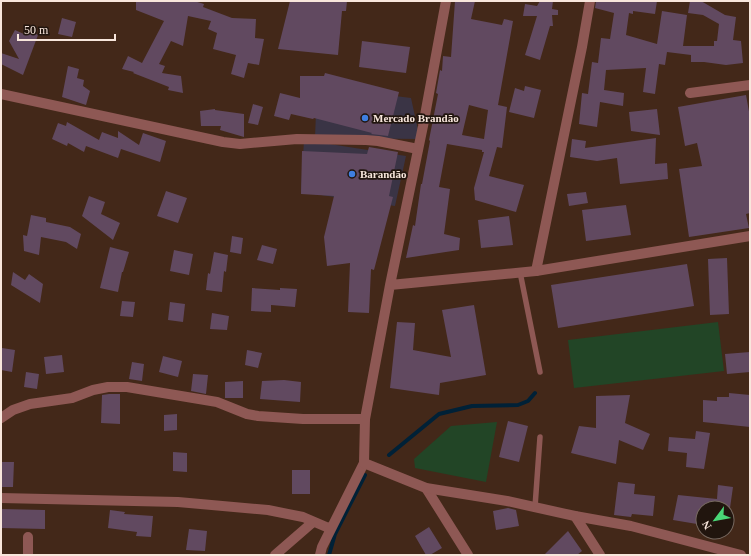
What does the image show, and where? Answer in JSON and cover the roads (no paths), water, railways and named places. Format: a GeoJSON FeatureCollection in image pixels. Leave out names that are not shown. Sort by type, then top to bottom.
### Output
{"type":"FeatureCollection","features":[{"type":"Feature","properties":{"kind":"street"},"geometry":{"type":"LineString","coordinates":[[324,553],[331,529],[364,463],[365,419],[446,1]]}},
{"type":"Feature","properties":{"kind":"street"},"geometry":{"type":"LineString","coordinates":[[536,271],[590,1]]}},
{"type":"Feature","properties":{"kind":"street"},"geometry":{"type":"LineString","coordinates":[[690,93],[750,86]]}},
{"type":"Feature","properties":{"kind":"street"},"geometry":{"type":"LineString","coordinates":[[1,94],[222,142],[240,144],[297,139],[366,140],[385,142],[418,149]]}},
{"type":"Feature","properties":{"kind":"street"},"geometry":{"type":"LineString","coordinates":[[390,285],[536,271],[750,236]]}},
{"type":"Feature","properties":{"kind":"street"},"geometry":{"type":"LineString","coordinates":[[1,418],[14,410],[30,404],[72,398],[93,390],[108,387],[127,387],[217,402],[247,414],[258,416],[303,419],[365,419]]}},
{"type":"Feature","properties":{"kind":"street"},"geometry":{"type":"LineString","coordinates":[[364,463],[426,488],[507,501],[630,526],[739,555]]}},
{"type":"Feature","properties":{"kind":"street"},"geometry":{"type":"LineString","coordinates":[[426,488],[468,555]]}},
{"type":"Feature","properties":{"kind":"street"},"geometry":{"type":"LineString","coordinates":[[1,498],[178,502],[268,510],[303,517],[331,529]]}},
{"type":"Feature","properties":{"kind":"street"},"geometry":{"type":"LineString","coordinates":[[575,516],[600,555]]}},
{"type":"Feature","properties":{"kind":"street"},"geometry":{"type":"LineString","coordinates":[[275,555],[313,522]]}},
{"type":"Feature","properties":{"kind":"street"},"geometry":{"type":"LineString","coordinates":[[28,537],[28,555]]}},
{"type":"Feature","properties":{"kind":"lane"},"geometry":{"type":"LineString","coordinates":[[520,272],[540,372]]}},
{"type":"Feature","properties":{"kind":"lane"},"geometry":{"type":"LineString","coordinates":[[535,507],[540,438]]}},
{"type":"Feature","properties":{"kind":"waterway"},"geometry":{"type":"LineString","coordinates":[[389,455],[439,414],[472,406],[518,405],[528,401],[535,393]]}},
{"type":"Feature","properties":{"kind":"waterway"},"geometry":{"type":"LineString","coordinates":[[329,555],[335,534],[365,475]]}},
{"type":"Feature","properties":{"kind":"place","name":"Mercado Brandão"},"geometry":{"type":"Point","coordinates":[365,118]}},
{"type":"Feature","properties":{"kind":"place","name":"Barandão"},"geometry":{"type":"Point","coordinates":[352,174]}}]}
